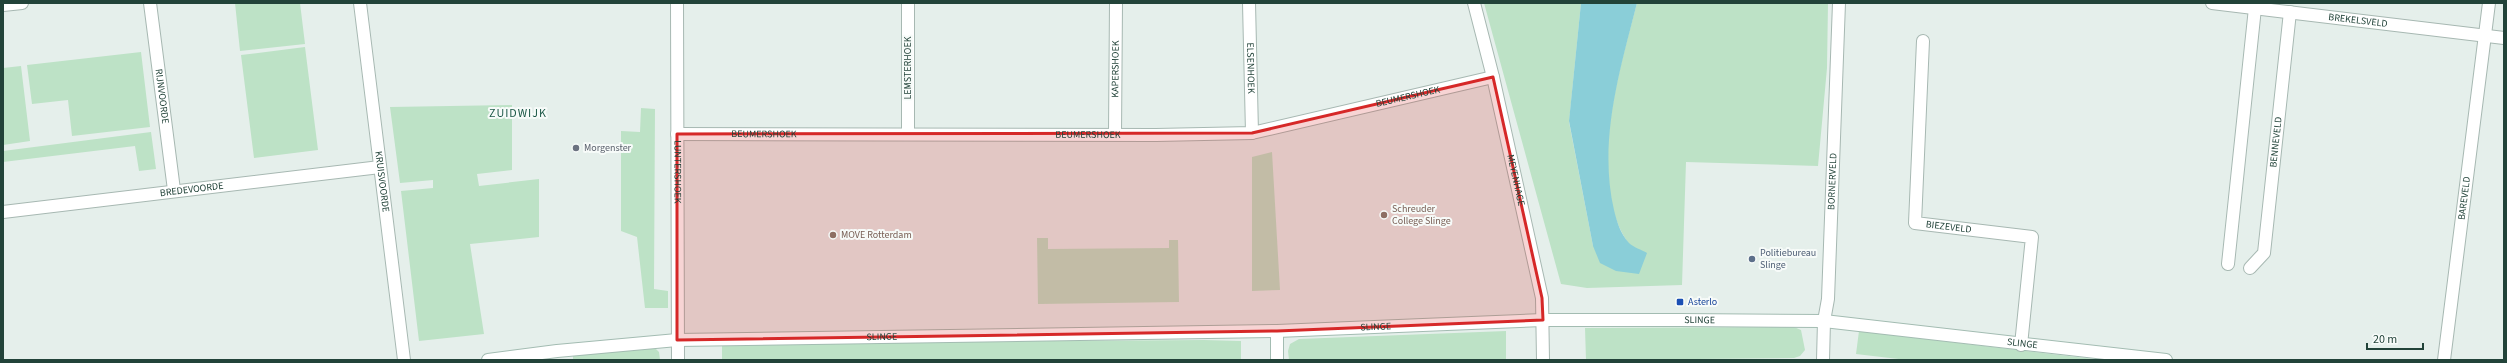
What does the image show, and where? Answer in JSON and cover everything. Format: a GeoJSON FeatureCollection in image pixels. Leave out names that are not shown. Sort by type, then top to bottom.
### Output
{"type":"FeatureCollection","features":[{"type":"Feature","properties":{"kind":"street"},"geometry":{"type":"LineString","coordinates":[[3,5],[22,3]]}},
{"type":"Feature","properties":{"kind":"street","name":"RIJNVOORDE"},"geometry":{"type":"LineString","coordinates":[[150,3],[174,190]]}},
{"type":"Feature","properties":{"kind":"street","name":"KRUISVOORDE"},"geometry":{"type":"LineString","coordinates":[[360,3],[404,360]]}},
{"type":"Feature","properties":{"kind":"street","name":"LUNTERSHOEK"},"geometry":{"type":"LineString","coordinates":[[677,3],[678,360]]}},
{"type":"Feature","properties":{"kind":"street","name":"LEMSTERHOEK"},"geometry":{"type":"LineString","coordinates":[[908,3],[908,134]]}},
{"type":"Feature","properties":{"kind":"street","name":"KAPERSHOEK"},"geometry":{"type":"LineString","coordinates":[[1115,134],[1116,3]]}},
{"type":"Feature","properties":{"kind":"street","name":"ELSENHOEK"},"geometry":{"type":"LineString","coordinates":[[1249,3],[1252,133]]}},
{"type":"Feature","properties":{"kind":"street","name":"MEYENHAGE"},"geometry":{"type":"LineString","coordinates":[[1474,3],[1493,77],[1542,298],[1543,360]]}},
{"type":"Feature","properties":{"kind":"street","name":"BORNERVELD"},"geometry":{"type":"LineString","coordinates":[[1823,360],[1824,321],[1828,299],[1839,3]]}},
{"type":"Feature","properties":{"kind":"street","name":"BREKELSVELD"},"geometry":{"type":"LineString","coordinates":[[2212,3],[2255,8],[2272,6],[2290,12],[2504,38]]}},
{"type":"Feature","properties":{"kind":"street","name":"BAREVELD"},"geometry":{"type":"LineString","coordinates":[[2444,360],[2489,3]]}},
{"type":"Feature","properties":{"kind":"street"},"geometry":{"type":"LineString","coordinates":[[2228,264],[2255,8]]}},
{"type":"Feature","properties":{"kind":"street","name":"BENNEVELD"},"geometry":{"type":"LineString","coordinates":[[2250,268],[2264,253],[2290,12]]}},
{"type":"Feature","properties":{"kind":"street","name":"BIEZEVELD"},"geometry":{"type":"LineString","coordinates":[[1923,42],[1915,223],[2032,237],[2021,345]]}},
{"type":"Feature","properties":{"kind":"street","name":"BEUMERSHOEK"},"geometry":{"type":"LineString","coordinates":[[677,134],[1252,133],[1493,77]]}},
{"type":"Feature","properties":{"kind":"street","name":"BREDEVOORDE"},"geometry":{"type":"LineString","coordinates":[[3,212],[174,190],[380,167]]}},
{"type":"Feature","properties":{"kind":"street","name":"SLINGE"},"geometry":{"type":"LineString","coordinates":[[488,360],[557,351],[677,340],[1277,331],[1543,320],[1824,321],[2120,357],[2166,360]]}},
{"type":"Feature","properties":{"kind":"street"},"geometry":{"type":"LineString","coordinates":[[1277,331],[1277,360]]}},
{"type":"Feature","properties":{"kind":"highlighted area"},"geometry":{"type":"Polygon","coordinates":[[[1493,77],[1542,298],[1543,320],[1277,331],[677,340],[677,134],[1252,133],[1493,77]]]}},
{"type":"Feature","properties":{"kind":"green space"},"geometry":{"type":"Polygon","coordinates":[[[235,3],[300,3],[305,44],[240,51],[235,3]]]}},
{"type":"Feature","properties":{"kind":"green space"},"geometry":{"type":"Polygon","coordinates":[[[1484,3],[1581,3],[1569,122],[1593,246],[1629,244],[1616,219],[1609,190],[1607,158],[1615,93],[1637,3],[1828,3],[1827,68],[1818,166],[1686,162],[1682,285],[1587,288],[1561,284],[1484,3]]]}},
{"type":"Feature","properties":{"kind":"green space"},"geometry":{"type":"Polygon","coordinates":[[[305,47],[318,150],[254,158],[241,55],[305,47]]]}},
{"type":"Feature","properties":{"kind":"green space"},"geometry":{"type":"Polygon","coordinates":[[[141,52],[150,127],[72,136],[68,100],[32,104],[27,65],[141,52]]]}},
{"type":"Feature","properties":{"kind":"green space"},"geometry":{"type":"Polygon","coordinates":[[[21,66],[30,141],[3,145],[3,68],[21,66]]]}},
{"type":"Feature","properties":{"kind":"green space"},"geometry":{"type":"Polygon","coordinates":[[[512,105],[512,170],[477,174],[479,186],[539,179],[539,237],[470,244],[484,334],[419,341],[401,191],[433,188],[433,180],[400,183],[390,107],[512,105]]]}},
{"type":"Feature","properties":{"kind":"green space"},"geometry":{"type":"Polygon","coordinates":[[[641,108],[655,109],[654,289],[668,291],[668,308],[645,308],[637,237],[621,231],[621,131],[640,132],[641,108]]]}},
{"type":"Feature","properties":{"kind":"green space"},"geometry":{"type":"Polygon","coordinates":[[[151,132],[156,169],[139,171],[135,146],[3,162],[3,151],[151,132]]]}},
{"type":"Feature","properties":{"kind":"green space"},"geometry":{"type":"Polygon","coordinates":[[[1272,152],[1280,290],[1252,291],[1252,157],[1272,152]]]}},
{"type":"Feature","properties":{"kind":"green space"},"geometry":{"type":"Polygon","coordinates":[[[1037,238],[1048,238],[1048,249],[1169,248],[1169,240],[1178,240],[1179,302],[1038,304],[1037,238]]]}},
{"type":"Feature","properties":{"kind":"green space"},"geometry":{"type":"Polygon","coordinates":[[[1794,327],[1801,330],[1805,350],[1800,356],[1794,358],[1586,360],[1585,328],[1794,327]]]}},
{"type":"Feature","properties":{"kind":"green space"},"geometry":{"type":"Polygon","coordinates":[[[1506,331],[1506,360],[1289,360],[1288,351],[1290,344],[1299,339],[1506,331]]]}},
{"type":"Feature","properties":{"kind":"green space"},"geometry":{"type":"Polygon","coordinates":[[[1859,331],[2102,360],[1907,360],[1856,354],[1859,331]]]}},
{"type":"Feature","properties":{"kind":"green space"},"geometry":{"type":"Polygon","coordinates":[[[1241,341],[1241,360],[722,360],[722,343],[1241,341]]]}},
{"type":"Feature","properties":{"kind":"green space"},"geometry":{"type":"Polygon","coordinates":[[[653,346],[659,352],[660,360],[573,360],[573,356],[653,346]]]}},
{"type":"Feature","properties":{"kind":"water"},"geometry":{"type":"Polygon","coordinates":[[[1581,3],[1637,3],[1613,106],[1608,158],[1614,210],[1619,227],[1629,243],[1647,253],[1639,274],[1616,271],[1600,263],[1593,246],[1569,121],[1581,3]]]}},
{"type":"Feature","properties":{"kind":"place","name":"Morgenster"},"geometry":{"type":"Point","coordinates":[576,148]}},
{"type":"Feature","properties":{"kind":"place","name":"Schreuder College Slinge"},"geometry":{"type":"Point","coordinates":[1384,215]}},
{"type":"Feature","properties":{"kind":"place","name":"MOVE Rotterdam"},"geometry":{"type":"Point","coordinates":[833,235]}},
{"type":"Feature","properties":{"kind":"place","name":"Politiebureau Slinge"},"geometry":{"type":"Point","coordinates":[1752,259]}},
{"type":"Feature","properties":{"kind":"place","name":"Asterlo"},"geometry":{"type":"Point","coordinates":[1680,302]}},
{"type":"Feature","properties":{"kind":"district","name":"ZUIDWIJK"},"geometry":{"type":"Point","coordinates":[518,113]}}]}
